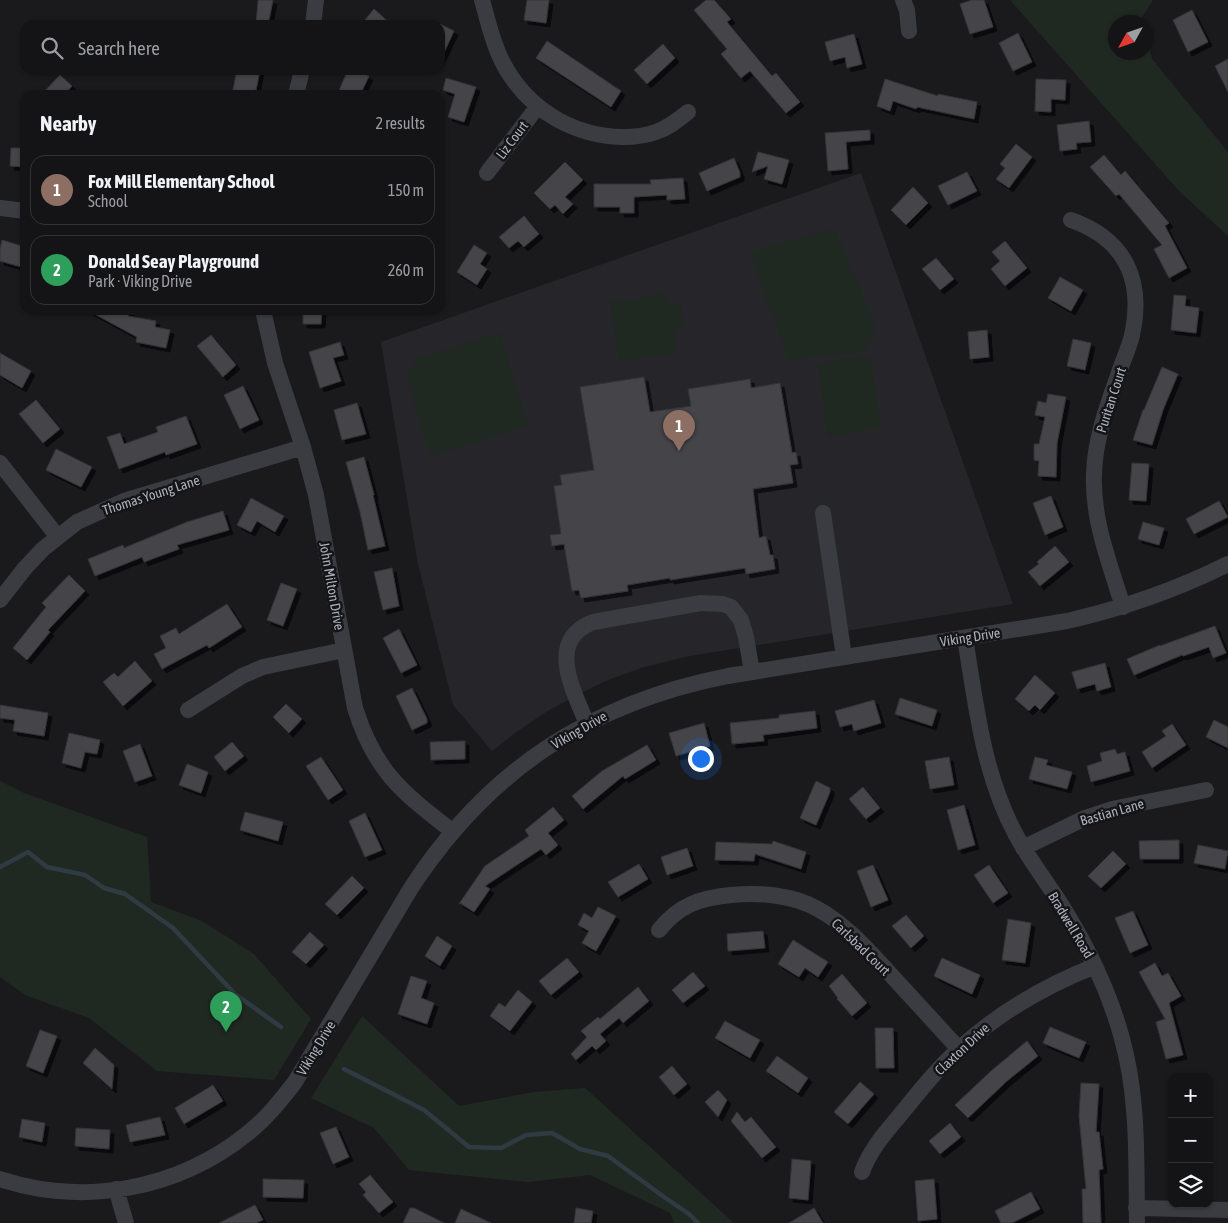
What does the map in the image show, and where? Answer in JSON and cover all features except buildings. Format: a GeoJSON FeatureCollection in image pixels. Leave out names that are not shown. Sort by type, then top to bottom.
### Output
{"type":"FeatureCollection","features":[{"type":"Feature","properties":{"kind":"street"},"geometry":{"type":"LineString","coordinates":[[314,20],[316,0]]}},
{"type":"Feature","properties":{"kind":"street"},"geometry":{"type":"LineString","coordinates":[[482,0],[502,63],[524,94],[550,116],[570,126],[591,133],[632,137],[656,132],[674,123],[688,112]]}},
{"type":"Feature","properties":{"kind":"street"},"geometry":{"type":"LineString","coordinates":[[903,0],[907,10],[908,31]]}},
{"type":"Feature","properties":{"kind":"street"},"geometry":{"type":"LineString","coordinates":[[297,90],[301,75]]}},
{"type":"Feature","properties":{"kind":"street","name":"Liz Court"},"geometry":{"type":"LineString","coordinates":[[487,173],[538,106]]}},
{"type":"Feature","properties":{"kind":"street"},"geometry":{"type":"LineString","coordinates":[[0,208],[20,210]]}},
{"type":"Feature","properties":{"kind":"street","name":"Puritan Court"},"geometry":{"type":"LineString","coordinates":[[1071,220],[1095,230],[1114,245],[1130,270],[1134,288],[1136,306],[1132,335],[1102,424],[1096,449],[1094,474],[1094,499],[1098,526],[1123,607]]}},
{"type":"Feature","properties":{"kind":"street","name":"John Milton Drive"},"geometry":{"type":"LineString","coordinates":[[263,315],[275,363],[303,447],[316,495],[354,708],[362,731],[375,756],[390,777],[408,796],[452,831]]}},
{"type":"Feature","properties":{"kind":"street","name":"Thomas Young Lane"},"geometry":{"type":"LineString","coordinates":[[0,600],[24,568],[57,536],[77,522],[124,501],[303,447]]}},
{"type":"Feature","properties":{"kind":"street"},"geometry":{"type":"LineString","coordinates":[[0,462],[57,536]]}},
{"type":"Feature","properties":{"kind":"street"},"geometry":{"type":"LineString","coordinates":[[823,513],[844,657]]}},
{"type":"Feature","properties":{"kind":"street","name":"Viking Drive"},"geometry":{"type":"LineString","coordinates":[[0,1179],[19,1185],[66,1192],[94,1192],[146,1185],[208,1160],[249,1132],[276,1106],[295,1082],[411,888],[452,831],[514,770],[558,740],[586,724],[646,697],[693,683],[1067,621],[1123,607],[1170,591],[1228,564]]}},
{"type":"Feature","properties":{"kind":"street"},"geometry":{"type":"LineString","coordinates":[[586,724],[568,677],[566,653],[574,635],[593,622],[701,603],[723,604],[731,608],[741,620],[752,672]]}},
{"type":"Feature","properties":{"kind":"street","name":"Bradwell Road"},"geometry":{"type":"LineString","coordinates":[[965,638],[984,749],[1002,806],[1024,848],[1066,913],[1095,966],[1110,1002],[1121,1036],[1129,1069],[1134,1104],[1137,1146],[1136,1215]]}},
{"type":"Feature","properties":{"kind":"street"},"geometry":{"type":"LineString","coordinates":[[188,710],[242,676],[263,668],[344,650]]}},
{"type":"Feature","properties":{"kind":"street","name":"Bastian Lane"},"geometry":{"type":"LineString","coordinates":[[1024,848],[1072,824],[1112,809],[1206,790]]}},
{"type":"Feature","properties":{"kind":"street","name":"Carlsbad Court"},"geometry":{"type":"LineString","coordinates":[[659,930],[678,910],[693,902],[716,896],[766,894],[791,899],[815,907],[850,932],[959,1049]]}},
{"type":"Feature","properties":{"kind":"street","name":"Claxton Drive"},"geometry":{"type":"LineString","coordinates":[[862,1172],[867,1157],[878,1142],[936,1071],[959,1049],[996,1018],[1028,997],[1061,979],[1095,966]]}},
{"type":"Feature","properties":{"kind":"street"},"geometry":{"type":"LineString","coordinates":[[116,1189],[126,1223]]}},
{"type":"Feature","properties":{"kind":"street"},"geometry":{"type":"LineString","coordinates":[[1136,1215],[1228,1210]]}},
{"type":"Feature","properties":{"kind":"shaded area"},"geometry":{"type":"Polygon","coordinates":[[[1010,0],[1153,0],[1144,15],[1108,15],[1108,60],[1153,60],[1228,152],[1228,236],[1179,191],[1010,0]]]}},
{"type":"Feature","properties":{"kind":"shaded area"},"geometry":{"type":"Polygon","coordinates":[[[861,173],[1013,604],[690,656],[644,667],[608,680],[546,712],[492,751],[453,705],[417,559],[381,342],[861,173]]]}},
{"type":"Feature","properties":{"kind":"shaded area"},"geometry":{"type":"Polygon","coordinates":[[[825,230],[836,233],[876,325],[866,351],[788,360],[750,253],[825,230]]]}},
{"type":"Feature","properties":{"kind":"shaded area"},"geometry":{"type":"Polygon","coordinates":[[[668,294],[670,306],[680,304],[684,326],[673,329],[678,353],[619,362],[610,302],[668,294]]]}},
{"type":"Feature","properties":{"kind":"shaded area"},"geometry":{"type":"Polygon","coordinates":[[[500,333],[528,426],[430,457],[406,375],[416,359],[500,333]]]}},
{"type":"Feature","properties":{"kind":"shaded area"},"geometry":{"type":"Polygon","coordinates":[[[870,355],[881,428],[828,437],[817,363],[870,355]]]}},
{"type":"Feature","properties":{"kind":"shaded area"},"geometry":{"type":"Polygon","coordinates":[[[0,781],[24,793],[147,837],[151,902],[202,921],[254,954],[311,1019],[274,1080],[157,1071],[89,1018],[25,995],[0,977],[0,781]]]}},
{"type":"Feature","properties":{"kind":"shaded area"},"geometry":{"type":"Polygon","coordinates":[[[362,1016],[459,1106],[534,1092],[585,1088],[734,1223],[674,1223],[670,1213],[590,1175],[528,1182],[409,1170],[374,1128],[311,1098],[362,1016]]]}},
{"type":"Feature","properties":{"kind":"waterway"},"geometry":{"type":"LineString","coordinates":[[0,867],[28,852],[47,867],[85,875],[104,888],[125,894],[173,928],[235,994],[281,1027]]}},
{"type":"Feature","properties":{"kind":"waterway"},"geometry":{"type":"LineString","coordinates":[[344,1069],[424,1110],[469,1147],[501,1148],[526,1135],[552,1133],[580,1149],[608,1156],[689,1214],[698,1223]]}},
{"type":"Feature","properties":{"kind":"place","name":"Fox Mill Elementary School"},"geometry":{"type":"Point","coordinates":[679,451]}},
{"type":"Feature","properties":{"kind":"place","name":"Donald Seay Playground"},"geometry":{"type":"Point","coordinates":[226,1032]}}]}
